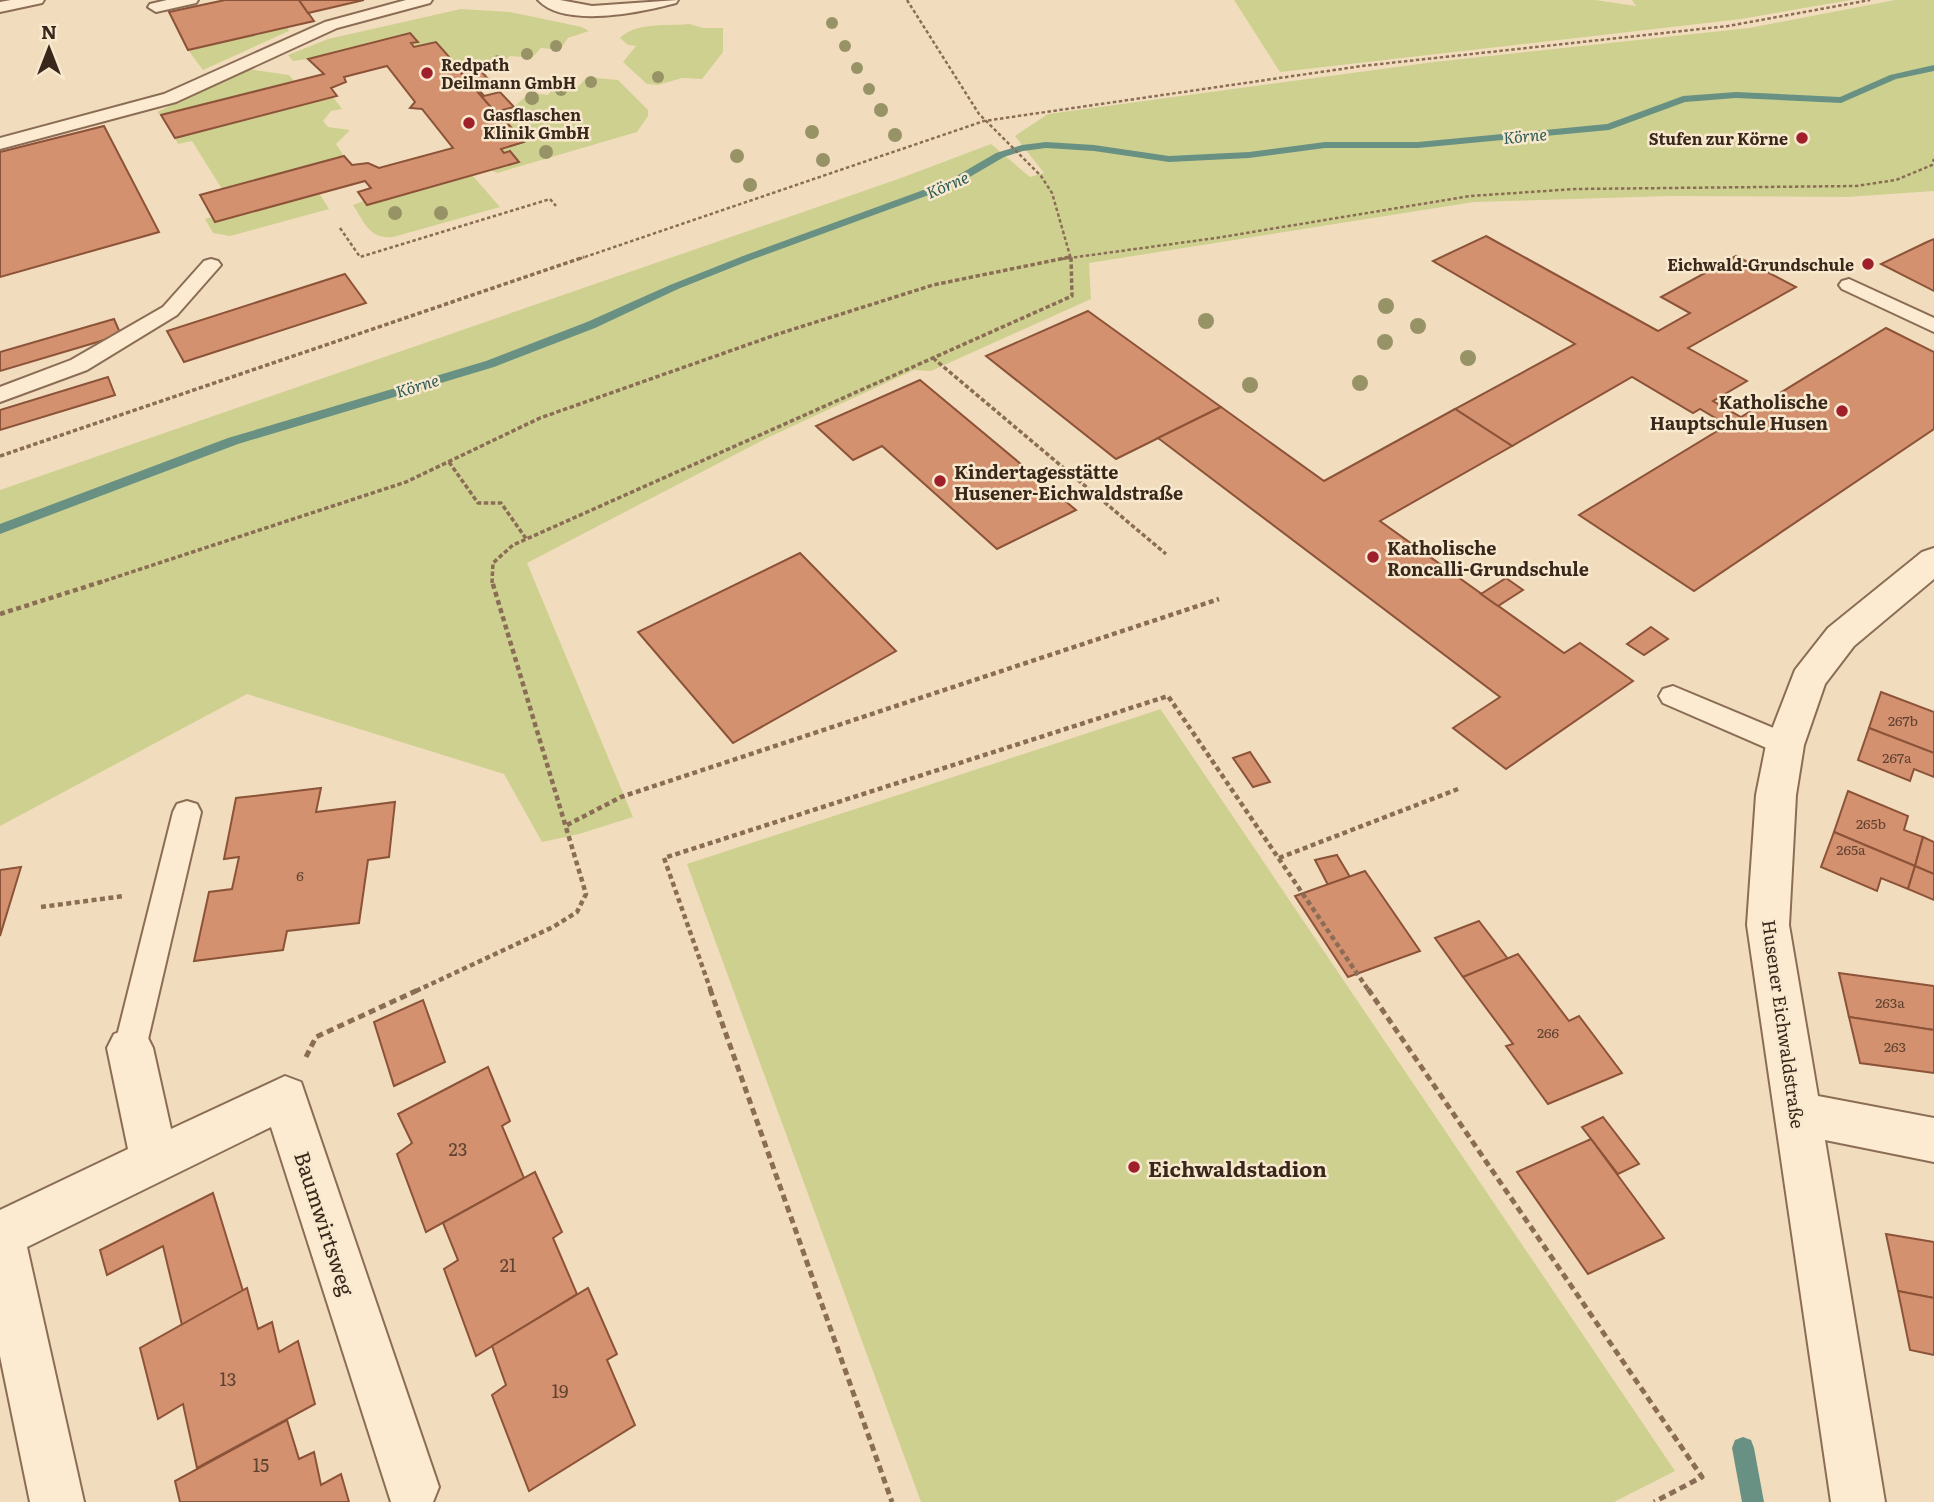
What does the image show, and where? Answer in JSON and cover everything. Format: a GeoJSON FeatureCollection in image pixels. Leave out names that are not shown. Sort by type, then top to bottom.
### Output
{"type":"FeatureCollection","features":[{"type":"Feature","properties":{"kind":"street","name":"Husener Eichwaldstraße"},"geometry":{"type":"LineString","coordinates":[[1858,1502],[1768,925],[1776,795],[1785,745],[1808,680],[1841,637],[1934,560]]}},
{"type":"Feature","properties":{"kind":"street"},"geometry":{"type":"LineString","coordinates":[[130,1048],[154,1161]]}},
{"type":"Feature","properties":{"kind":"street"},"geometry":{"type":"LineString","coordinates":[[57,1502],[0,1235],[285,1097]]}},
{"type":"Feature","properties":{"kind":"street","name":"Baumwirtsweg"},"geometry":{"type":"LineString","coordinates":[[285,1097],[412,1487]]}},
{"type":"Feature","properties":{"kind":"street"},"geometry":{"type":"LineString","coordinates":[[1797,1113],[1934,1140]]}},
{"type":"Feature","properties":{"kind":"lane"},"geometry":{"type":"LineString","coordinates":[[0,7],[36,0]]}},
{"type":"Feature","properties":{"kind":"lane"},"geometry":{"type":"LineString","coordinates":[[156,8],[190,0]]}},
{"type":"Feature","properties":{"kind":"lane"},"geometry":{"type":"LineString","coordinates":[[0,144],[170,98],[331,25],[424,0]]}},
{"type":"Feature","properties":{"kind":"lane"},"geometry":{"type":"LineString","coordinates":[[546,0],[593,12],[636,10],[670,0]]}},
{"type":"Feature","properties":{"kind":"lane"},"geometry":{"type":"LineString","coordinates":[[0,395],[79,365],[170,311],[211,265]]}},
{"type":"Feature","properties":{"kind":"lane"},"geometry":{"type":"LineString","coordinates":[[1849,285],[1934,326]]}},
{"type":"Feature","properties":{"kind":"lane"},"geometry":{"type":"LineString","coordinates":[[1673,696],[1785,745]]}},
{"type":"Feature","properties":{"kind":"lane"},"geometry":{"type":"LineString","coordinates":[[130,1048],[187,812]]}},
{"type":"Feature","properties":{"kind":"path"},"geometry":{"type":"LineString","coordinates":[[285,1097],[316,1037],[553,927],[576,912],[586,894],[491,579],[493,562],[513,545],[1072,296],[1071,257],[1052,192],[1041,176],[984,121],[906,0]]}},
{"type":"Feature","properties":{"kind":"path"},"geometry":{"type":"LineString","coordinates":[[0,456],[984,121],[1362,66],[1728,26],[1870,0]]}},
{"type":"Feature","properties":{"kind":"path"},"geometry":{"type":"LineString","coordinates":[[0,614],[241,538],[406,482],[540,418],[778,334],[933,285],[1071,257],[1216,238],[1470,196],[1575,189],[1818,187],[1884,183],[1914,176],[1932,164],[1934,159]]}},
{"type":"Feature","properties":{"kind":"path"},"geometry":{"type":"LineString","coordinates":[[340,228],[360,257],[550,199],[556,206]]}},
{"type":"Feature","properties":{"kind":"path"},"geometry":{"type":"LineString","coordinates":[[933,358],[1166,554]]}},
{"type":"Feature","properties":{"kind":"path"},"geometry":{"type":"LineString","coordinates":[[449,461],[478,503],[501,503],[527,540]]}},
{"type":"Feature","properties":{"kind":"path"},"geometry":{"type":"LineString","coordinates":[[567,825],[621,797],[1219,599]]}},
{"type":"Feature","properties":{"kind":"path"},"geometry":{"type":"LineString","coordinates":[[892,1502],[664,858],[1168,696],[1702,1477],[1654,1502]]}},
{"type":"Feature","properties":{"kind":"path"},"geometry":{"type":"LineString","coordinates":[[1279,858],[1458,789]]}},
{"type":"Feature","properties":{"kind":"path"},"geometry":{"type":"LineString","coordinates":[[41,907],[167,891]]}},
{"type":"Feature","properties":{"kind":"green space"},"geometry":{"type":"Polygon","coordinates":[[[1234,0],[1595,0],[1636,6],[1632,0],[1851,0],[1741,19],[1280,72],[1234,0]]]}},
{"type":"Feature","properties":{"kind":"green space"},"geometry":{"type":"Polygon","coordinates":[[[1895,0],[1934,0],[1934,191],[1847,197],[1670,196],[1474,202],[1089,263],[1091,299],[931,371],[914,370],[769,437],[527,563],[633,817],[542,842],[504,774],[247,694],[0,826],[0,490],[901,178],[991,144],[1030,177],[1044,173],[1015,136],[1048,114],[1434,62],[1749,28],[1895,0]]]}},
{"type":"Feature","properties":{"kind":"green space"},"geometry":{"type":"Polygon","coordinates":[[[461,9],[510,12],[582,27],[589,31],[568,38],[560,50],[541,48],[532,58],[510,56],[501,65],[475,64],[459,68],[436,42],[414,47],[411,43],[417,41],[410,33],[308,59],[293,61],[288,55],[328,39],[461,9]]]}},
{"type":"Feature","properties":{"kind":"green space"},"geometry":{"type":"Polygon","coordinates":[[[690,24],[703,28],[723,28],[723,52],[702,79],[682,78],[658,85],[647,84],[623,62],[636,46],[628,45],[620,38],[626,33],[643,27],[690,24]]]}},
{"type":"Feature","properties":{"kind":"green space"},"geometry":{"type":"Polygon","coordinates":[[[287,27],[289,31],[203,70],[188,50],[287,27]]]}},
{"type":"Feature","properties":{"kind":"green space"},"geometry":{"type":"Polygon","coordinates":[[[247,69],[289,75],[294,81],[161,115],[157,112],[247,69]]]}},
{"type":"Feature","properties":{"kind":"green space"},"geometry":{"type":"Polygon","coordinates":[[[587,77],[618,80],[648,110],[648,116],[637,132],[497,173],[490,170],[510,152],[504,153],[501,149],[524,142],[498,111],[514,107],[529,93],[548,95],[557,84],[579,86],[587,77]]]}},
{"type":"Feature","properties":{"kind":"green space"},"geometry":{"type":"Polygon","coordinates":[[[333,97],[342,109],[331,111],[323,121],[328,127],[350,130],[336,144],[344,156],[222,189],[192,141],[178,144],[175,138],[333,97]]]}},
{"type":"Feature","properties":{"kind":"green space"},"geometry":{"type":"Polygon","coordinates":[[[472,175],[500,207],[385,237],[368,229],[353,205],[364,201],[367,205],[472,175]]]}},
{"type":"Feature","properties":{"kind":"green space"},"geometry":{"type":"Polygon","coordinates":[[[319,193],[329,209],[230,236],[213,233],[205,219],[212,217],[215,222],[319,193]]]}},
{"type":"Feature","properties":{"kind":"green space","name":"Eichwaldstadion"},"geometry":{"type":"Polygon","coordinates":[[[1161,709],[1675,1471],[1614,1502],[921,1502],[687,864],[1161,709]]]}},
{"type":"Feature","properties":{"kind":"building"},"geometry":{"type":"Polygon","coordinates":[[[225,0],[299,0],[314,21],[188,50],[169,12],[225,0]]]}},
{"type":"Feature","properties":{"kind":"building"},"geometry":{"type":"Polygon","coordinates":[[[299,0],[364,0],[308,13],[299,0]]]}},
{"type":"Feature","properties":{"kind":"building"},"geometry":{"type":"Polygon","coordinates":[[[410,33],[418,42],[411,43],[414,47],[436,42],[524,142],[501,149],[504,153],[510,151],[519,162],[367,205],[358,192],[371,188],[365,181],[215,222],[200,195],[344,156],[352,165],[368,163],[379,168],[453,148],[422,109],[410,108],[415,102],[387,66],[344,77],[346,82],[331,88],[337,96],[175,138],[161,115],[324,74],[308,59],[410,33]]]}},
{"type":"Feature","properties":{"kind":"building"},"geometry":{"type":"Polygon","coordinates":[[[475,64],[488,79],[473,83],[484,96],[500,92],[514,107],[495,112],[457,68],[475,64]]]}},
{"type":"Feature","properties":{"kind":"building"},"geometry":{"type":"Polygon","coordinates":[[[104,126],[159,232],[0,277],[0,152],[104,126]]]}},
{"type":"Feature","properties":{"kind":"building","name":"Katholische Hauptschule Husen"},"geometry":{"type":"Polygon","coordinates":[[[1486,236],[1658,331],[1690,313],[1661,297],[1736,256],[1796,287],[1688,348],[1747,381],[1713,401],[1741,417],[1886,328],[1934,352],[1934,429],[1694,591],[1579,515],[1727,425],[1700,409],[1693,413],[1632,377],[1512,446],[1455,409],[1575,344],[1433,261],[1486,236]]]}},
{"type":"Feature","properties":{"kind":"building"},"geometry":{"type":"Polygon","coordinates":[[[1934,239],[1934,291],[1881,264],[1927,242],[1934,239]]]}},
{"type":"Feature","properties":{"kind":"building"},"geometry":{"type":"Polygon","coordinates":[[[345,274],[366,303],[184,362],[167,331],[345,274]]]}},
{"type":"Feature","properties":{"kind":"building"},"geometry":{"type":"Polygon","coordinates":[[[1088,311],[1221,407],[1116,459],[986,356],[1088,311]]]}},
{"type":"Feature","properties":{"kind":"building"},"geometry":{"type":"Polygon","coordinates":[[[114,319],[121,335],[0,371],[0,352],[114,319]]]}},
{"type":"Feature","properties":{"kind":"building"},"geometry":{"type":"Polygon","coordinates":[[[108,377],[115,395],[0,430],[0,410],[108,377]]]}},
{"type":"Feature","properties":{"kind":"building"},"geometry":{"type":"Polygon","coordinates":[[[920,380],[1076,510],[997,549],[882,446],[853,460],[816,426],[920,380]]]}},
{"type":"Feature","properties":{"kind":"building","name":"Katholische Roncalli-Grundschule"},"geometry":{"type":"Polygon","coordinates":[[[1221,407],[1324,481],[1455,409],[1512,446],[1380,521],[1564,653],[1580,643],[1633,681],[1506,769],[1453,728],[1500,697],[1158,438],[1221,407]]]}},
{"type":"Feature","properties":{"kind":"building"},"geometry":{"type":"Polygon","coordinates":[[[800,553],[896,651],[733,743],[638,632],[800,553]]]}},
{"type":"Feature","properties":{"kind":"building"},"geometry":{"type":"Polygon","coordinates":[[[1506,578],[1523,590],[1498,606],[1481,594],[1506,578]]]}},
{"type":"Feature","properties":{"kind":"building"},"geometry":{"type":"Polygon","coordinates":[[[1651,627],[1668,639],[1644,655],[1627,644],[1651,627]]]}},
{"type":"Feature","properties":{"kind":"building"},"geometry":{"type":"Polygon","coordinates":[[[1881,692],[1934,712],[1934,753],[1869,728],[1881,692]]]}},
{"type":"Feature","properties":{"kind":"building"},"geometry":{"type":"Polygon","coordinates":[[[1869,728],[1934,753],[1934,777],[1914,769],[1910,781],[1858,760],[1869,728]]]}},
{"type":"Feature","properties":{"kind":"building"},"geometry":{"type":"Polygon","coordinates":[[[1250,752],[1270,782],[1253,787],[1233,758],[1250,752]]]}},
{"type":"Feature","properties":{"kind":"building"},"geometry":{"type":"Polygon","coordinates":[[[321,788],[316,812],[395,802],[389,857],[368,860],[359,923],[287,931],[283,950],[194,961],[209,892],[232,889],[239,857],[224,859],[236,798],[321,788]]]}},
{"type":"Feature","properties":{"kind":"building"},"geometry":{"type":"Polygon","coordinates":[[[1848,791],[1908,816],[1904,830],[1923,837],[1915,866],[1834,832],[1848,791]]]}},
{"type":"Feature","properties":{"kind":"building"},"geometry":{"type":"Polygon","coordinates":[[[1834,832],[1915,866],[1908,889],[1881,878],[1877,891],[1821,867],[1834,832]]]}},
{"type":"Feature","properties":{"kind":"building"},"geometry":{"type":"Polygon","coordinates":[[[1923,837],[1934,842],[1934,874],[1915,866],[1923,837]]]}},
{"type":"Feature","properties":{"kind":"building"},"geometry":{"type":"Polygon","coordinates":[[[1337,855],[1350,877],[1328,885],[1315,860],[1337,855]]]}},
{"type":"Feature","properties":{"kind":"building"},"geometry":{"type":"Polygon","coordinates":[[[1915,866],[1934,874],[1934,900],[1908,889],[1915,866]]]}},
{"type":"Feature","properties":{"kind":"building"},"geometry":{"type":"Polygon","coordinates":[[[21,867],[0,936],[0,870],[21,867]]]}},
{"type":"Feature","properties":{"kind":"building"},"geometry":{"type":"Polygon","coordinates":[[[1365,871],[1420,951],[1348,977],[1295,896],[1365,871]]]}},
{"type":"Feature","properties":{"kind":"building"},"geometry":{"type":"Polygon","coordinates":[[[1479,921],[1508,959],[1463,977],[1435,938],[1479,921]]]}},
{"type":"Feature","properties":{"kind":"building"},"geometry":{"type":"Polygon","coordinates":[[[1518,954],[1569,1021],[1579,1016],[1622,1073],[1548,1104],[1506,1046],[1513,1044],[1463,977],[1518,954]]]}},
{"type":"Feature","properties":{"kind":"building"},"geometry":{"type":"Polygon","coordinates":[[[1839,973],[1934,986],[1934,1030],[1849,1017],[1839,973]]]}},
{"type":"Feature","properties":{"kind":"building"},"geometry":{"type":"Polygon","coordinates":[[[423,1000],[445,1062],[394,1086],[374,1022],[423,1000]]]}},
{"type":"Feature","properties":{"kind":"building"},"geometry":{"type":"Polygon","coordinates":[[[1849,1017],[1934,1030],[1934,1073],[1860,1063],[1849,1017]]]}},
{"type":"Feature","properties":{"kind":"building"},"geometry":{"type":"Polygon","coordinates":[[[488,1067],[510,1121],[502,1126],[524,1178],[426,1232],[397,1154],[412,1143],[398,1114],[488,1067]]]}},
{"type":"Feature","properties":{"kind":"building"},"geometry":{"type":"Polygon","coordinates":[[[1603,1117],[1639,1164],[1618,1174],[1582,1127],[1603,1117]]]}},
{"type":"Feature","properties":{"kind":"building"},"geometry":{"type":"Polygon","coordinates":[[[1591,1139],[1664,1238],[1588,1274],[1517,1172],[1591,1139]]]}},
{"type":"Feature","properties":{"kind":"building"},"geometry":{"type":"Polygon","coordinates":[[[535,1172],[562,1232],[553,1238],[577,1294],[476,1356],[444,1269],[458,1260],[443,1223],[535,1172]]]}},
{"type":"Feature","properties":{"kind":"building"},"geometry":{"type":"Polygon","coordinates":[[[213,1193],[243,1291],[182,1325],[163,1246],[107,1275],[100,1250],[213,1193]]]}},
{"type":"Feature","properties":{"kind":"building"},"geometry":{"type":"Polygon","coordinates":[[[1886,1234],[1934,1242],[1934,1298],[1898,1291],[1886,1234]]]}},
{"type":"Feature","properties":{"kind":"building"},"geometry":{"type":"Polygon","coordinates":[[[247,1288],[258,1329],[272,1322],[279,1352],[298,1341],[315,1404],[197,1468],[183,1404],[158,1419],[140,1348],[247,1288]]]}},
{"type":"Feature","properties":{"kind":"building"},"geometry":{"type":"Polygon","coordinates":[[[588,1288],[617,1354],[607,1360],[635,1425],[529,1491],[492,1395],[506,1385],[492,1346],[588,1288]]]}},
{"type":"Feature","properties":{"kind":"building"},"geometry":{"type":"Polygon","coordinates":[[[1898,1291],[1934,1298],[1934,1355],[1910,1350],[1898,1291]]]}},
{"type":"Feature","properties":{"kind":"building"},"geometry":{"type":"Polygon","coordinates":[[[287,1420],[299,1459],[314,1452],[321,1485],[341,1474],[349,1502],[180,1502],[175,1481],[287,1420]]]}},
{"type":"Feature","properties":{"kind":"waterway","name":"Körne"},"geometry":{"type":"LineString","coordinates":[[0,529],[233,441],[490,364],[591,325],[674,287],[747,258],[952,183],[1000,155],[1022,148],[1046,145],[1094,148],[1169,159],[1249,155],[1325,145],[1418,145],[1609,127],[1683,99],[1736,95],[1841,100],[1893,77],[1934,68]]}},
{"type":"Feature","properties":{"kind":"waterway"},"geometry":{"type":"LineString","coordinates":[[1743,1448],[1753,1502]]}},
{"type":"Feature","properties":{"kind":"place","name":"Redpath Deilmann GmbH"},"geometry":{"type":"Point","coordinates":[427,73]}},
{"type":"Feature","properties":{"kind":"place","name":"Gasflaschen Klinik GmbH"},"geometry":{"type":"Point","coordinates":[469,123]}},
{"type":"Feature","properties":{"kind":"place","name":"Stufen zur Körne"},"geometry":{"type":"Point","coordinates":[1802,138]}},
{"type":"Feature","properties":{"kind":"place","name":"Eichwald-Grundschule"},"geometry":{"type":"Point","coordinates":[1868,264]}},
{"type":"Feature","properties":{"kind":"place","name":"Katholische Hauptschule Husen"},"geometry":{"type":"Point","coordinates":[1842,411]}},
{"type":"Feature","properties":{"kind":"place","name":"Kindertagesstätte Husener-Eichwaldstraße"},"geometry":{"type":"Point","coordinates":[940,481]}},
{"type":"Feature","properties":{"kind":"place","name":"Katholische Roncalli-Grundschule"},"geometry":{"type":"Point","coordinates":[1373,557]}},
{"type":"Feature","properties":{"kind":"place","name":"Eichwaldstadion"},"geometry":{"type":"Point","coordinates":[1134,1167]}}]}
